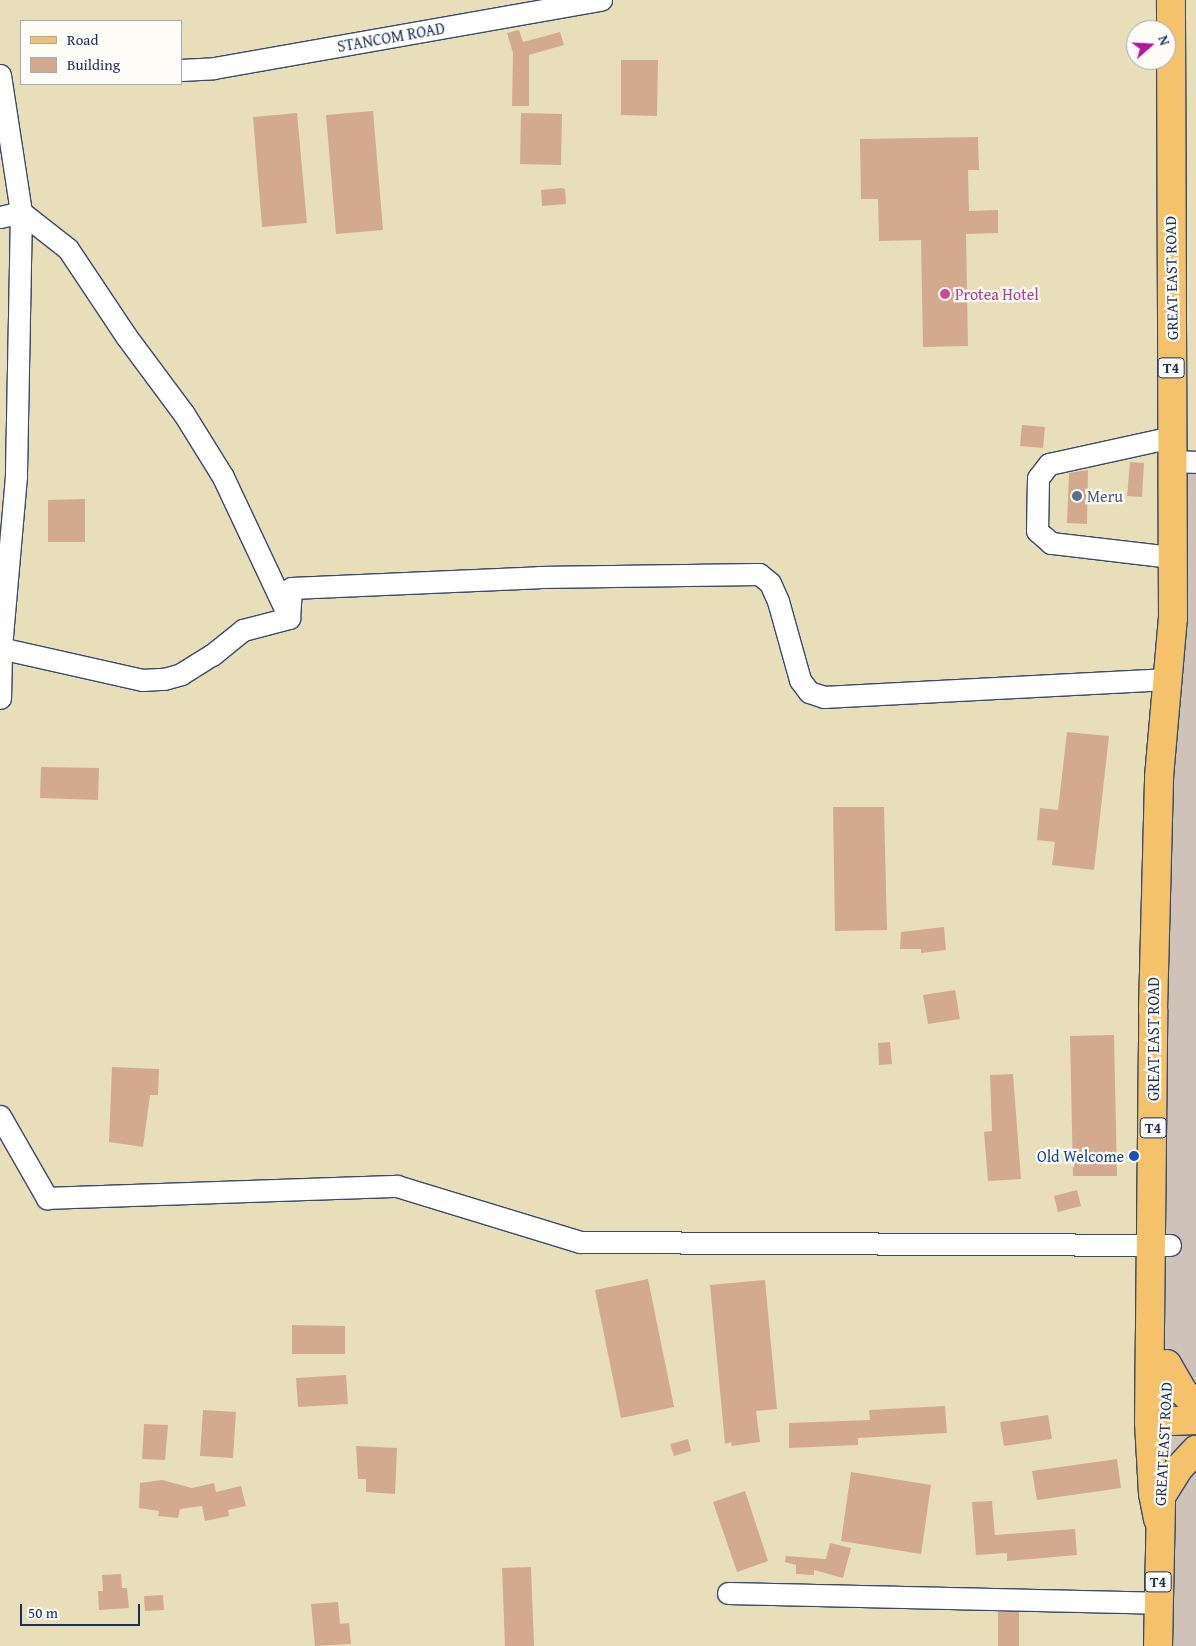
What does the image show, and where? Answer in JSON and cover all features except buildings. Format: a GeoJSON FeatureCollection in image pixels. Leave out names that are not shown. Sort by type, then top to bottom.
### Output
{"type":"FeatureCollection","features":[{"type":"Feature","properties":{"kind":"main road","name":"GREAT EAST ROAD"},"geometry":{"type":"LineString","coordinates":[[1157,1431],[1167,1364],[1153,1010],[1159,777],[1165,736],[1173,618],[1171,557],[1180,453],[1171,0]]}},
{"type":"Feature","properties":{"kind":"main road","name":"GREAT EAST ROAD"},"geometry":{"type":"LineString","coordinates":[[1160,1507],[1152,1494],[1157,1431],[1161,1244]]}},
{"type":"Feature","properties":{"kind":"main road"},"geometry":{"type":"LineString","coordinates":[[1167,1364],[1183,1392],[1196,1404]]}},
{"type":"Feature","properties":{"kind":"main road"},"geometry":{"type":"LineString","coordinates":[[1157,1431],[1196,1420]]}},
{"type":"Feature","properties":{"kind":"main road"},"geometry":{"type":"LineString","coordinates":[[1157,1431],[1196,1438]]}},
{"type":"Feature","properties":{"kind":"main road"},"geometry":{"type":"LineString","coordinates":[[1160,1507],[1179,1468],[1196,1450]]}},
{"type":"Feature","properties":{"kind":"main road","name":"T4"},"geometry":{"type":"LineString","coordinates":[[1158,1646],[1160,1507]]}},
{"type":"Feature","properties":{"kind":"street","name":"STANCOM ROAD"},"geometry":{"type":"LineString","coordinates":[[182,70],[214,68],[601,0]]}},
{"type":"Feature","properties":{"kind":"street"},"geometry":{"type":"LineString","coordinates":[[0,698],[0,648],[16,476],[21,212],[6,78]]}},
{"type":"Feature","properties":{"kind":"street"},"geometry":{"type":"LineString","coordinates":[[0,217],[21,212]]}},
{"type":"Feature","properties":{"kind":"street"},"geometry":{"type":"LineString","coordinates":[[21,212],[68,249],[126,336],[184,414],[223,476],[289,618]]}},
{"type":"Feature","properties":{"kind":"street"},"geometry":{"type":"LineString","coordinates":[[1171,557],[1051,543],[1037,531],[1038,478],[1049,464],[1180,453]]}},
{"type":"Feature","properties":{"kind":"street"},"geometry":{"type":"LineString","coordinates":[[289,618],[291,588],[539,577],[759,574],[770,583],[778,601],[800,680],[809,692],[824,697],[1168,679]]}},
{"type":"Feature","properties":{"kind":"street"},"geometry":{"type":"LineString","coordinates":[[0,648],[142,680],[164,679],[181,674],[212,655],[243,630],[289,618]]}},
{"type":"Feature","properties":{"kind":"street"},"geometry":{"type":"LineString","coordinates":[[0,1116],[47,1198],[397,1186],[580,1242],[1161,1244]]}},
{"type":"Feature","properties":{"kind":"street"},"geometry":{"type":"LineString","coordinates":[[728,1593],[1158,1603]]}},
{"type":"Feature","properties":{"kind":"shaded area"},"geometry":{"type":"Polygon","coordinates":[[[1196,457],[1196,1646],[1162,1646],[1173,461],[1196,457]]]}},
{"type":"Feature","properties":{"kind":"place","name":"Protea Hotel"},"geometry":{"type":"Point","coordinates":[945,294]}},
{"type":"Feature","properties":{"kind":"place","name":"Meru"},"geometry":{"type":"Point","coordinates":[1077,496]}},
{"type":"Feature","properties":{"kind":"place","name":"Old Welcome"},"geometry":{"type":"Point","coordinates":[1134,1156]}}]}
